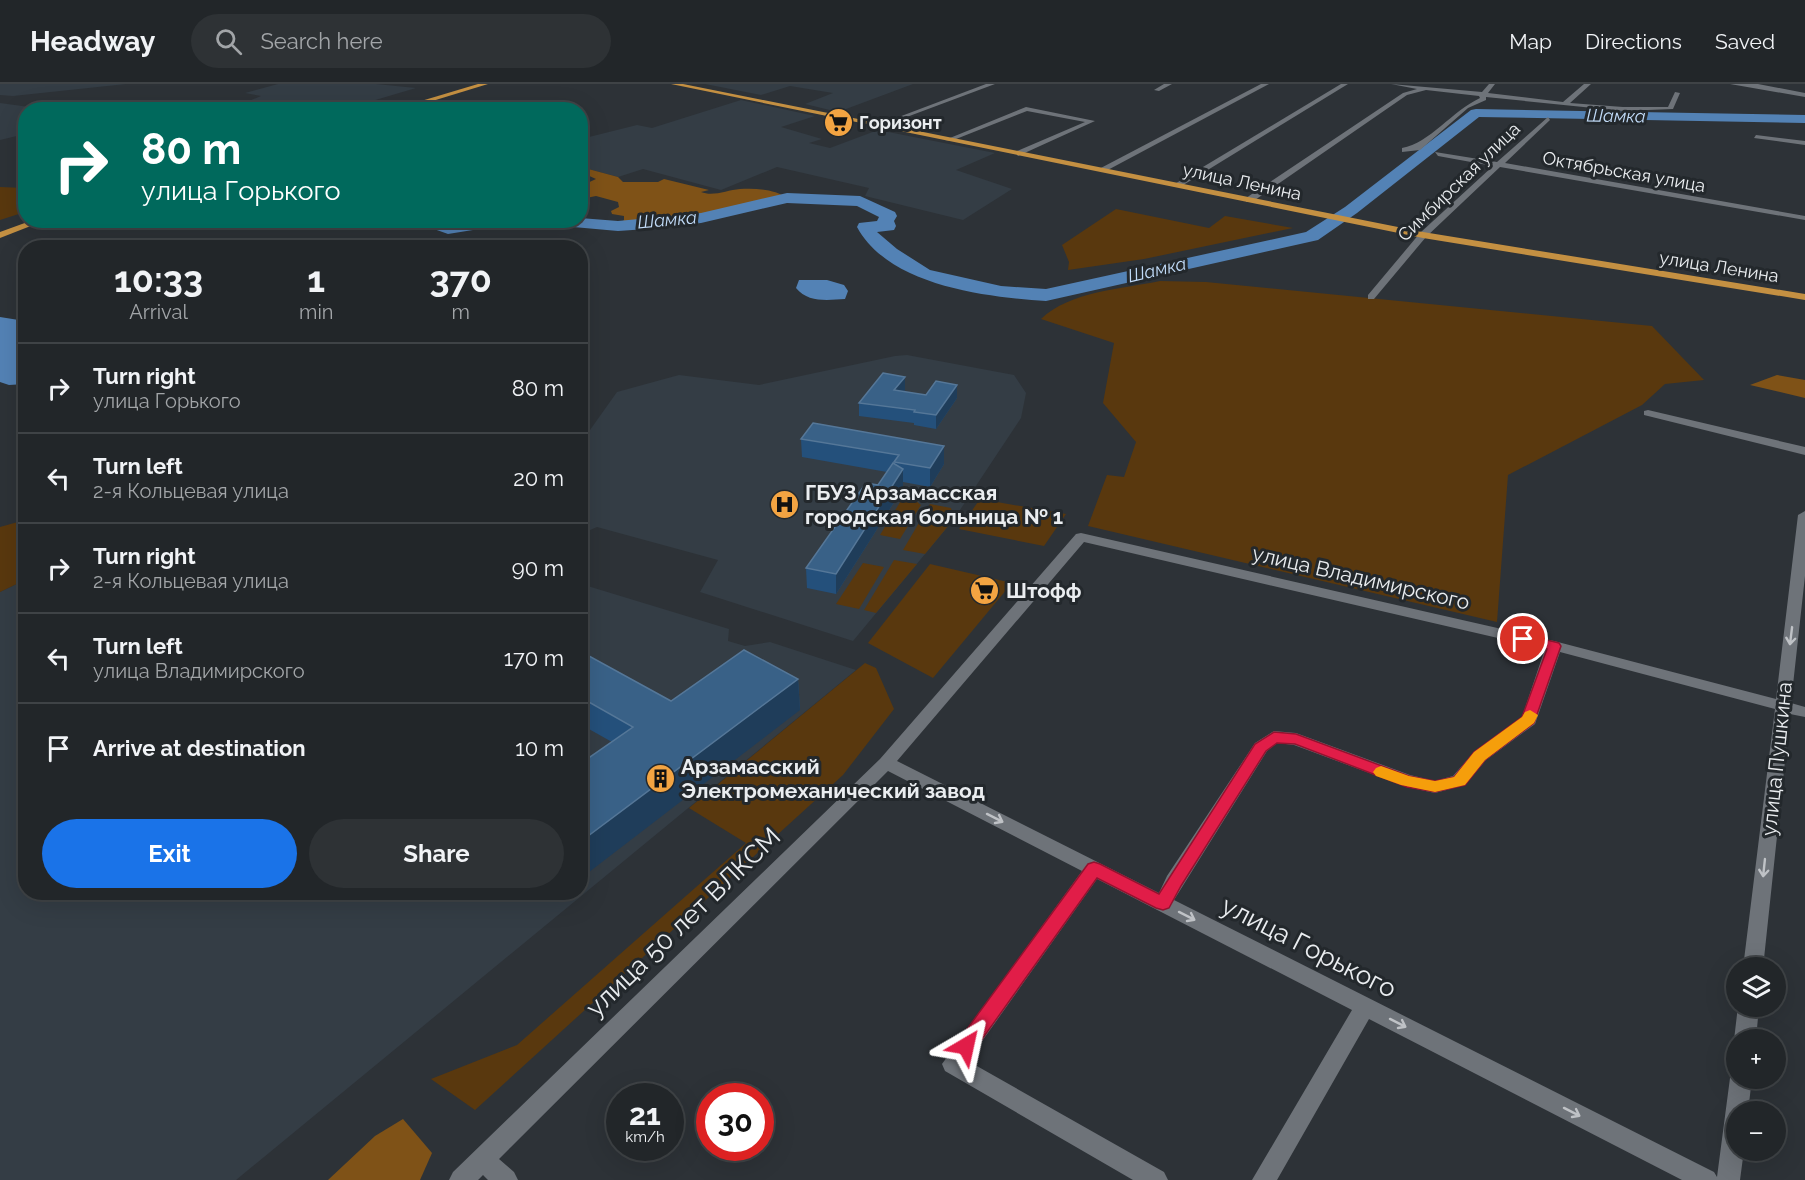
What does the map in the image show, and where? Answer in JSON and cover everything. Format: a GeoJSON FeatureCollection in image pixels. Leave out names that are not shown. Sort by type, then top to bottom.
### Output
{"type":"FeatureCollection","features":[{"type":"Feature","properties":{"kind":"main road"},"geometry":{"type":"LineString","coordinates":[[422,102],[485,84]]}},
{"type":"Feature","properties":{"kind":"main road","name":"улица Ленина"},"geometry":{"type":"LineString","coordinates":[[674,84],[1423,235],[1805,297]]}},
{"type":"Feature","properties":{"kind":"main road"},"geometry":{"type":"LineString","coordinates":[[0,235],[20,228]]}},
{"type":"Feature","properties":{"kind":"street"},"geometry":{"type":"LineString","coordinates":[[878,126],[992,84]]}},
{"type":"Feature","properties":{"kind":"street"},"geometry":{"type":"LineString","coordinates":[[1157,90],[1169,84]]}},
{"type":"Feature","properties":{"kind":"street"},"geometry":{"type":"LineString","coordinates":[[1101,170],[1266,84]]}},
{"type":"Feature","properties":{"kind":"street"},"geometry":{"type":"LineString","coordinates":[[1177,185],[1345,84]]}},
{"type":"Feature","properties":{"kind":"street"},"geometry":{"type":"LineString","coordinates":[[1394,84],[1564,105],[1623,109],[1671,108],[1677,93]]}},
{"type":"Feature","properties":{"kind":"street"},"geometry":{"type":"LineString","coordinates":[[1412,150],[1466,107],[1484,99],[1482,96],[1492,84]]}},
{"type":"Feature","properties":{"kind":"street"},"geometry":{"type":"LineString","coordinates":[[1564,105],[1588,84]]}},
{"type":"Feature","properties":{"kind":"street"},"geometry":{"type":"LineString","coordinates":[[1733,84],[1805,95]]}},
{"type":"Feature","properties":{"kind":"street"},"geometry":{"type":"LineString","coordinates":[[1751,84],[1762,87]]}},
{"type":"Feature","properties":{"kind":"street"},"geometry":{"type":"LineString","coordinates":[[1249,200],[1405,94],[1419,87]]}},
{"type":"Feature","properties":{"kind":"street"},"geometry":{"type":"LineString","coordinates":[[949,140],[1026,109],[1092,121],[1018,154]]}},
{"type":"Feature","properties":{"kind":"street","name":"Симбирская улица"},"geometry":{"type":"LineString","coordinates":[[1371,297],[1423,235],[1548,119]]}},
{"type":"Feature","properties":{"kind":"street"},"geometry":{"type":"LineString","coordinates":[[1756,136],[1805,143]]}},
{"type":"Feature","properties":{"kind":"street","name":"Октябрьская улица"},"geometry":{"type":"LineString","coordinates":[[1438,154],[1805,218]]}},
{"type":"Feature","properties":{"kind":"street"},"geometry":{"type":"LineString","coordinates":[[1648,413],[1805,451]]}},
{"type":"Feature","properties":{"kind":"street","name":"улица Пушкина"},"geometry":{"type":"LineString","coordinates":[[1754,957],[1805,515]]}},
{"type":"Feature","properties":{"kind":"street","name":"улица Владимирского"},"geometry":{"type":"LineString","coordinates":[[1081,537],[1554,646],[1805,712]]}},
{"type":"Feature","properties":{"kind":"street","name":"улица 50 лет ВЛКСМ"},"geometry":{"type":"LineString","coordinates":[[461,1180],[886,763],[1081,537]]}},
{"type":"Feature","properties":{"kind":"street"},"geometry":{"type":"LineString","coordinates":[[1163,903],[1174,881],[1261,747],[1274,737],[1296,739],[1407,781],[1435,787],[1459,781],[1480,756],[1528,720],[1554,646]]}},
{"type":"Feature","properties":{"kind":"street","name":"улица Горького"},"geometry":{"type":"LineString","coordinates":[[886,763],[1706,1180]]}},
{"type":"Feature","properties":{"kind":"street"},"geometry":{"type":"LineString","coordinates":[[1094,869],[953,1064],[1156,1180]]}},
{"type":"Feature","properties":{"kind":"street"},"geometry":{"type":"LineString","coordinates":[[1264,1180],[1365,1007]]}},
{"type":"Feature","properties":{"kind":"street"},"geometry":{"type":"LineString","coordinates":[[483,1160],[506,1180]]}},
{"type":"Feature","properties":{"kind":"street"},"geometry":{"type":"LineString","coordinates":[[1728,1180],[1731,1161]]}},
{"type":"Feature","properties":{"kind":"shaded area"},"geometry":{"type":"Polygon","coordinates":[[[0,84],[126,84],[13,96],[0,95],[0,84]]]}},
{"type":"Feature","properties":{"kind":"shaded area"},"geometry":{"type":"Polygon","coordinates":[[[278,84],[376,84],[416,88],[369,102],[255,102],[249,101],[261,96],[245,93],[278,84]]]}},
{"type":"Feature","properties":{"kind":"shaded area"},"geometry":{"type":"Polygon","coordinates":[[[705,84],[913,84],[838,112],[805,104],[833,93],[790,86],[761,95],[705,84]]]}},
{"type":"Feature","properties":{"kind":"shaded area"},"geometry":{"type":"Polygon","coordinates":[[[741,100],[815,116],[781,127],[822,139],[809,143],[830,148],[878,130],[995,153],[956,170],[1012,189],[963,220],[865,196],[869,188],[777,167],[721,190],[643,169],[618,177],[588,169],[588,137],[637,125],[652,128],[741,100]]]}},
{"type":"Feature","properties":{"kind":"shaded area"},"geometry":{"type":"Polygon","coordinates":[[[0,103],[18,105],[18,136],[0,140],[0,103]]]}},
{"type":"Feature","properties":{"kind":"shaded area"},"geometry":{"type":"Polygon","coordinates":[[[588,169],[618,177],[623,182],[658,182],[664,179],[709,190],[701,192],[706,193],[758,189],[771,191],[787,198],[701,218],[618,226],[624,220],[624,216],[612,214],[611,211],[619,207],[618,202],[596,196],[588,198],[588,183],[596,179],[588,175],[588,169]]]}},
{"type":"Feature","properties":{"kind":"shaded area"},"geometry":{"type":"Polygon","coordinates":[[[0,187],[18,188],[18,214],[0,220],[0,187]]]}},
{"type":"Feature","properties":{"kind":"shaded area"},"geometry":{"type":"Polygon","coordinates":[[[1116,209],[1209,228],[1225,216],[1293,228],[1144,259],[1068,270],[1069,262],[1062,245],[1116,209]]]}},
{"type":"Feature","properties":{"kind":"shaded area"},"geometry":{"type":"Polygon","coordinates":[[[1160,281],[1206,282],[1652,326],[1704,380],[1665,384],[1642,405],[1508,475],[1497,622],[1088,526],[1107,475],[1124,477],[1136,442],[1103,403],[1114,343],[1041,319],[1066,302],[1081,297],[1160,281]]]}},
{"type":"Feature","properties":{"kind":"shaded area","name":"ГБУЗ Арзамасская городская больница № 1"},"geometry":{"type":"Polygon","coordinates":[[[907,355],[1014,375],[1026,393],[1021,418],[954,519],[853,641],[700,592],[718,560],[597,527],[588,531],[588,430],[590,430],[617,392],[679,375],[759,385],[907,355]]]}},
{"type":"Feature","properties":{"kind":"shaded area"},"geometry":{"type":"Polygon","coordinates":[[[1777,375],[1805,380],[1805,398],[1750,385],[1777,375]]]}},
{"type":"Feature","properties":{"kind":"shaded area"},"geometry":{"type":"Polygon","coordinates":[[[902,499],[916,501],[921,505],[900,539],[880,535],[902,499]]]}},
{"type":"Feature","properties":{"kind":"shaded area"},"geometry":{"type":"Polygon","coordinates":[[[980,499],[1066,514],[1044,546],[959,529],[980,499]]]}},
{"type":"Feature","properties":{"kind":"shaded area"},"geometry":{"type":"Polygon","coordinates":[[[930,504],[951,508],[954,519],[925,554],[903,550],[930,504]]]}},
{"type":"Feature","properties":{"kind":"shaded area"},"geometry":{"type":"Polygon","coordinates":[[[18,522],[18,583],[0,592],[0,527],[18,522]]]}},
{"type":"Feature","properties":{"kind":"shaded area"},"geometry":{"type":"Polygon","coordinates":[[[894,560],[917,564],[876,613],[864,610],[894,560]]]}},
{"type":"Feature","properties":{"kind":"shaded area"},"geometry":{"type":"Polygon","coordinates":[[[863,563],[884,567],[859,609],[836,604],[863,563]]]}},
{"type":"Feature","properties":{"kind":"shaded area"},"geometry":{"type":"Polygon","coordinates":[[[930,564],[1012,583],[933,678],[868,643],[930,564]]]}},
{"type":"Feature","properties":{"kind":"shaded area"},"geometry":{"type":"Polygon","coordinates":[[[18,583],[18,900],[576,900],[236,1180],[0,1180],[0,592],[18,583]]]}},
{"type":"Feature","properties":{"kind":"shaded area"},"geometry":{"type":"Polygon","coordinates":[[[588,586],[729,629],[728,641],[745,646],[770,642],[856,670],[588,890],[588,586]]]}},
{"type":"Feature","properties":{"kind":"shaded area"},"geometry":{"type":"Polygon","coordinates":[[[865,663],[876,668],[894,709],[843,775],[475,1110],[431,1079],[517,1045],[746,843],[689,808],[865,663]]]}},
{"type":"Feature","properties":{"kind":"shaded area"},"geometry":{"type":"Polygon","coordinates":[[[403,1119],[432,1153],[420,1180],[328,1180],[375,1136],[403,1119]]]}},
{"type":"Feature","properties":{"kind":"water"},"geometry":{"type":"Polygon","coordinates":[[[799,280],[827,280],[844,285],[848,291],[845,299],[812,298],[796,288],[799,280]]]}},
{"type":"Feature","properties":{"kind":"water"},"geometry":{"type":"Polygon","coordinates":[[[0,317],[18,320],[18,384],[0,382],[0,317]]]}},
{"type":"Feature","properties":{"kind":"building"},"geometry":{"type":"Polygon","coordinates":[[[883,373],[905,377],[894,390],[926,395],[936,381],[957,385],[936,415],[859,403],[883,373]]]}},
{"type":"Feature","properties":{"kind":"building"},"geometry":{"type":"Polygon","coordinates":[[[813,423],[944,446],[930,468],[894,462],[899,455],[801,439],[813,423]]]}},
{"type":"Feature","properties":{"kind":"building"},"geometry":{"type":"Polygon","coordinates":[[[893,463],[903,469],[836,574],[806,568],[866,483],[878,485],[893,463]]]}},
{"type":"Feature","properties":{"kind":"building"},"geometry":{"type":"Polygon","coordinates":[[[744,650],[798,679],[588,836],[588,758],[633,727],[588,702],[588,655],[671,701],[744,650]]]}},
{"type":"Feature","properties":{"kind":"waterway","name":"Шамка"},"geometry":{"type":"LineString","coordinates":[[588,223],[618,226],[701,218],[787,198],[860,201],[889,216],[885,220],[888,226],[865,227],[869,234],[891,253],[924,274],[1001,292],[1046,295],[1312,236],[1351,210],[1476,113],[1805,119]]}},
{"type":"Feature","properties":{"kind":"waterway","name":"Шамка"},"geometry":{"type":"LineString","coordinates":[[446,228],[454,228]]}},
{"type":"Feature","properties":{"kind":"slow traffic"},"geometry":{"type":"LineString","coordinates":[[1381,772],[1435,787],[1459,781],[1480,756],[1528,720],[1530,715]]}},
{"type":"Feature","properties":{"kind":"place","name":"Горизонт"},"geometry":{"type":"Point","coordinates":[838,123]}},
{"type":"Feature","properties":{"kind":"place","name":"ГБУЗ Арзамасская городская больница № 1"},"geometry":{"type":"Point","coordinates":[784,505]}},
{"type":"Feature","properties":{"kind":"place","name":"Штофф"},"geometry":{"type":"Point","coordinates":[985,591]}},
{"type":"Feature","properties":{"kind":"place","name":"Арзамасский Электромеханический завод"},"geometry":{"type":"Point","coordinates":[660,779]}},
{"type":"Feature","properties":{"kind":"route"},"geometry":{"type":"LineString","coordinates":[[966,1046],[1094,869],[1163,903],[1174,881],[1261,747],[1274,737],[1296,739],[1407,781],[1435,787],[1459,781],[1480,756],[1528,720],[1554,646],[1523,639]]}}]}
